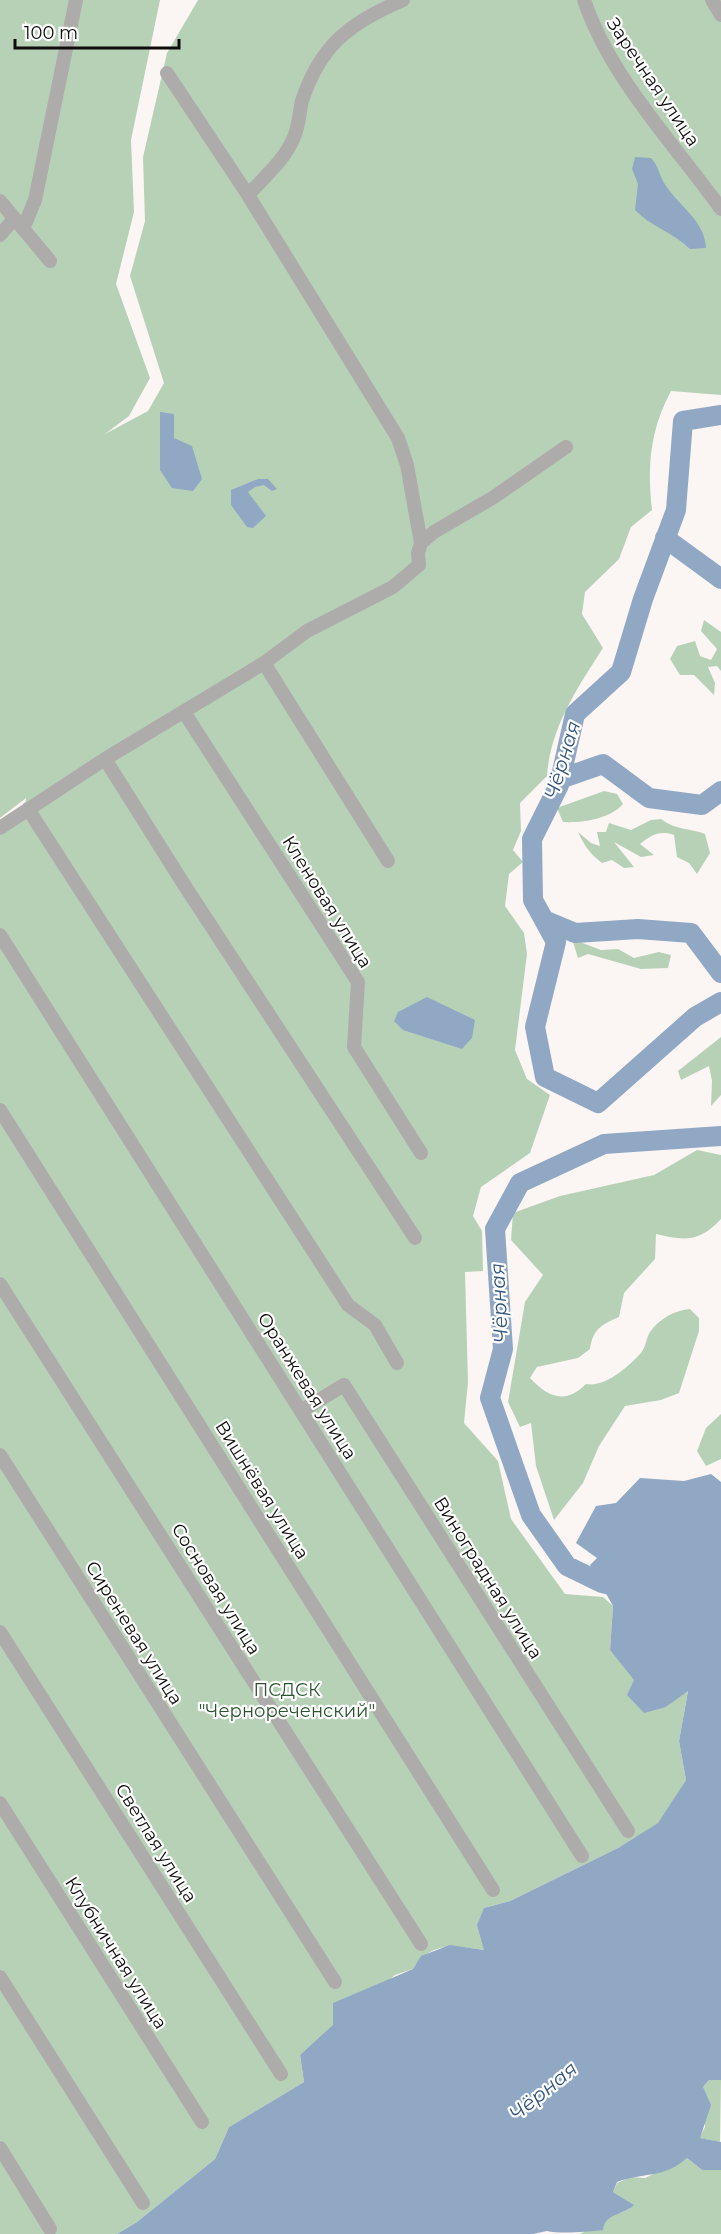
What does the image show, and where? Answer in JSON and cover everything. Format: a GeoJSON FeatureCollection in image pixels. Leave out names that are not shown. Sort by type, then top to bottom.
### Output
{"type":"FeatureCollection","features":[{"type":"Feature","properties":{"kind":"street"},"geometry":{"type":"LineString","coordinates":[[0,235],[18,224],[35,200],[76,0]]}},
{"type":"Feature","properties":{"kind":"street"},"geometry":{"type":"LineString","coordinates":[[248,195],[280,160],[294,138],[302,102],[327,52],[345,30],[374,12],[403,0]]}},
{"type":"Feature","properties":{"kind":"street","name":"Заречная улица"},"geometry":{"type":"LineString","coordinates":[[584,0],[592,25],[621,71],[664,135],[721,209]]}},
{"type":"Feature","properties":{"kind":"street"},"geometry":{"type":"LineString","coordinates":[[712,0],[721,15]]}},
{"type":"Feature","properties":{"kind":"street"},"geometry":{"type":"LineString","coordinates":[[0,828],[105,759],[264,663],[307,631],[393,587],[420,565],[418,553],[421,543],[407,465],[398,438],[248,195],[167,74]]}},
{"type":"Feature","properties":{"kind":"street"},"geometry":{"type":"LineString","coordinates":[[0,201],[50,261]]}},
{"type":"Feature","properties":{"kind":"street"},"geometry":{"type":"LineString","coordinates":[[421,543],[450,521],[494,497],[566,447]]}},
{"type":"Feature","properties":{"kind":"street"},"geometry":{"type":"LineString","coordinates":[[264,663],[388,861]]}},
{"type":"Feature","properties":{"kind":"street","name":"Кленовая улица"},"geometry":{"type":"LineString","coordinates":[[184,712],[358,982],[354,1047],[421,1152]]}},
{"type":"Feature","properties":{"kind":"street"},"geometry":{"type":"LineString","coordinates":[[105,759],[415,1238]]}},
{"type":"Feature","properties":{"kind":"street"},"geometry":{"type":"LineString","coordinates":[[28,809],[348,1305],[375,1325],[398,1363]]}},
{"type":"Feature","properties":{"kind":"street","name":"Оранжевая улица"},"geometry":{"type":"LineString","coordinates":[[0,935],[582,1856]]}},
{"type":"Feature","properties":{"kind":"street","name":"Вишнёвая улица"},"geometry":{"type":"LineString","coordinates":[[0,1110],[493,1890]]}},
{"type":"Feature","properties":{"kind":"street","name":"Сосновая улица"},"geometry":{"type":"LineString","coordinates":[[0,1284],[421,1944]]}},
{"type":"Feature","properties":{"kind":"street","name":"Виноградная улица"},"geometry":{"type":"LineString","coordinates":[[301,1411],[344,1385],[628,1832]]}},
{"type":"Feature","properties":{"kind":"street","name":"Сиреневая улица"},"geometry":{"type":"LineString","coordinates":[[0,1455],[335,1982]]}},
{"type":"Feature","properties":{"kind":"street","name":"Светлая улица"},"geometry":{"type":"LineString","coordinates":[[0,1632],[281,2074]]}},
{"type":"Feature","properties":{"kind":"street","name":"Клубничная улица"},"geometry":{"type":"LineString","coordinates":[[0,1803],[202,2122]]}},
{"type":"Feature","properties":{"kind":"street"},"geometry":{"type":"LineString","coordinates":[[0,1977],[143,2202]]}},
{"type":"Feature","properties":{"kind":"street"},"geometry":{"type":"LineString","coordinates":[[0,2148],[50,2229]]}},
{"type":"Feature","properties":{"kind":"green space","name":"ПСДСК \"Чернореченский\""},"geometry":{"type":"Polygon","coordinates":[[[0,0],[160,0],[131,140],[134,212],[116,284],[150,378],[129,416],[105,434],[148,411],[164,383],[130,276],[145,221],[143,157],[167,53],[198,0],[721,0],[721,395],[671,391],[654,434],[650,463],[652,510],[631,527],[619,559],[585,592],[582,614],[603,648],[575,693],[559,725],[549,758],[547,776],[520,803],[521,831],[513,850],[523,862],[509,874],[505,906],[524,933],[527,954],[515,1050],[527,1079],[550,1095],[530,1153],[481,1187],[473,1216],[482,1231],[483,1271],[465,1272],[468,1382],[464,1423],[498,1461],[511,1519],[565,1594],[603,1597],[613,1606],[610,1650],[666,1707],[688,1690],[679,1741],[686,1780],[659,1823],[618,1848],[510,1901],[484,1908],[484,1950],[454,1947],[436,1950],[420,1960],[413,1969],[395,1975],[300,2055],[304,2082],[229,2127],[215,2159],[137,2222],[117,2234],[0,2234],[0,824],[25,809],[26,798],[0,818],[0,0]]]}},
{"type":"Feature","properties":{"kind":"green space"},"geometry":{"type":"Polygon","coordinates":[[[704,620],[721,632],[721,671],[717,666],[708,667],[715,683],[714,695],[694,675],[680,675],[670,659],[677,646],[695,641],[700,656],[711,660],[717,649],[701,631],[704,620]]]}},
{"type":"Feature","properties":{"kind":"green space"},"geometry":{"type":"Polygon","coordinates":[[[604,791],[617,794],[623,804],[603,817],[579,822],[563,822],[557,808],[604,791]]]}},
{"type":"Feature","properties":{"kind":"green space"},"geometry":{"type":"Polygon","coordinates":[[[661,819],[677,827],[705,834],[710,853],[697,874],[689,863],[677,857],[674,835],[660,833],[648,838],[640,844],[654,855],[641,857],[614,842],[634,867],[624,868],[612,860],[602,863],[588,849],[578,832],[591,843],[600,846],[597,832],[606,832],[609,823],[631,830],[651,820],[661,819]]]}},
{"type":"Feature","properties":{"kind":"green space"},"geometry":{"type":"Polygon","coordinates":[[[572,939],[601,950],[618,949],[634,958],[659,952],[671,955],[668,968],[641,969],[588,954],[578,958],[572,939]]]}},
{"type":"Feature","properties":{"kind":"green space"},"geometry":{"type":"Polygon","coordinates":[[[721,1037],[721,1095],[711,1106],[712,1081],[709,1066],[681,1080],[678,1071],[721,1037]]]}},
{"type":"Feature","properties":{"kind":"green space"},"geometry":{"type":"Polygon","coordinates":[[[697,1150],[721,1155],[721,1219],[706,1232],[692,1238],[675,1238],[656,1234],[655,1259],[624,1293],[619,1317],[599,1328],[593,1337],[590,1349],[578,1358],[537,1367],[530,1378],[550,1394],[571,1395],[586,1384],[601,1383],[623,1370],[641,1353],[654,1327],[668,1316],[690,1309],[699,1318],[699,1331],[679,1393],[661,1400],[625,1406],[599,1446],[583,1483],[554,1520],[536,1466],[531,1423],[520,1427],[508,1402],[525,1302],[543,1275],[511,1240],[513,1213],[560,1196],[654,1175],[697,1150]]]}},
{"type":"Feature","properties":{"kind":"green space"},"geometry":{"type":"Polygon","coordinates":[[[721,1414],[721,1459],[706,1466],[697,1451],[706,1428],[721,1414]]]}},
{"type":"Feature","properties":{"kind":"green space"},"geometry":{"type":"Polygon","coordinates":[[[720,2078],[720,2142],[699,2138],[705,2127],[703,2087],[709,2080],[720,2078]]]}},
{"type":"Feature","properties":{"kind":"green space"},"geometry":{"type":"Polygon","coordinates":[[[687,2158],[702,2170],[721,2170],[721,2234],[579,2234],[633,2205],[613,2192],[617,2183],[631,2177],[645,2178],[687,2158]]]}},
{"type":"Feature","properties":{"kind":"water"},"geometry":{"type":"Polygon","coordinates":[[[635,157],[651,158],[654,161],[666,186],[697,222],[705,238],[706,248],[690,249],[635,210],[638,184],[632,169],[635,157]]]}},
{"type":"Feature","properties":{"kind":"water"},"geometry":{"type":"Polygon","coordinates":[[[160,412],[174,414],[174,438],[192,446],[202,479],[193,491],[172,488],[160,470],[160,412]]]}},
{"type":"Feature","properties":{"kind":"water"},"geometry":{"type":"Polygon","coordinates":[[[258,479],[268,479],[277,489],[272,491],[264,485],[248,492],[266,516],[253,528],[247,527],[231,505],[231,490],[258,479]]]}},
{"type":"Feature","properties":{"kind":"water"},"geometry":{"type":"Polygon","coordinates":[[[427,997],[475,1020],[472,1038],[462,1049],[403,1030],[394,1021],[398,1012],[427,997]]]}},
{"type":"Feature","properties":{"kind":"water"},"geometry":{"type":"Polygon","coordinates":[[[711,1474],[721,1482],[721,2080],[709,2080],[703,2087],[711,2105],[700,2138],[721,2142],[721,2170],[702,2170],[687,2158],[670,2169],[617,2182],[613,2192],[634,2205],[607,2220],[603,2230],[597,2231],[566,2233],[547,2231],[533,2234],[117,2234],[137,2222],[215,2159],[229,2127],[304,2082],[300,2055],[333,2025],[333,2003],[413,1969],[421,1956],[450,1945],[484,1950],[477,1925],[484,1908],[510,1901],[618,1848],[658,1823],[686,1780],[679,1741],[688,1691],[666,1707],[644,1713],[627,1695],[634,1680],[610,1650],[613,1606],[590,1565],[597,1558],[576,1543],[596,1506],[616,1503],[640,1478],[684,1481],[711,1474]]]}},
{"type":"Feature","properties":{"kind":"waterway","name":"Чёрная"},"geometry":{"type":"LineString","coordinates":[[721,415],[683,421],[676,510],[643,599],[621,672],[575,714],[559,785],[532,839],[533,900],[556,942],[535,1027],[545,1077],[598,1103],[695,1017],[721,1002]]}},
{"type":"Feature","properties":{"kind":"waterway"},"geometry":{"type":"LineString","coordinates":[[665,538],[721,579]]}},
{"type":"Feature","properties":{"kind":"waterway"},"geometry":{"type":"LineString","coordinates":[[560,779],[603,764],[649,798],[702,805],[721,791]]}},
{"type":"Feature","properties":{"kind":"waterway"},"geometry":{"type":"LineString","coordinates":[[544,920],[575,933],[638,929],[691,933],[721,973]]}},
{"type":"Feature","properties":{"kind":"waterway","name":"Чёрная"},"geometry":{"type":"LineString","coordinates":[[627,1589],[602,1583],[567,1566],[531,1515],[490,1398],[503,1349],[495,1229],[520,1183],[604,1144],[721,1136]]}}]}
